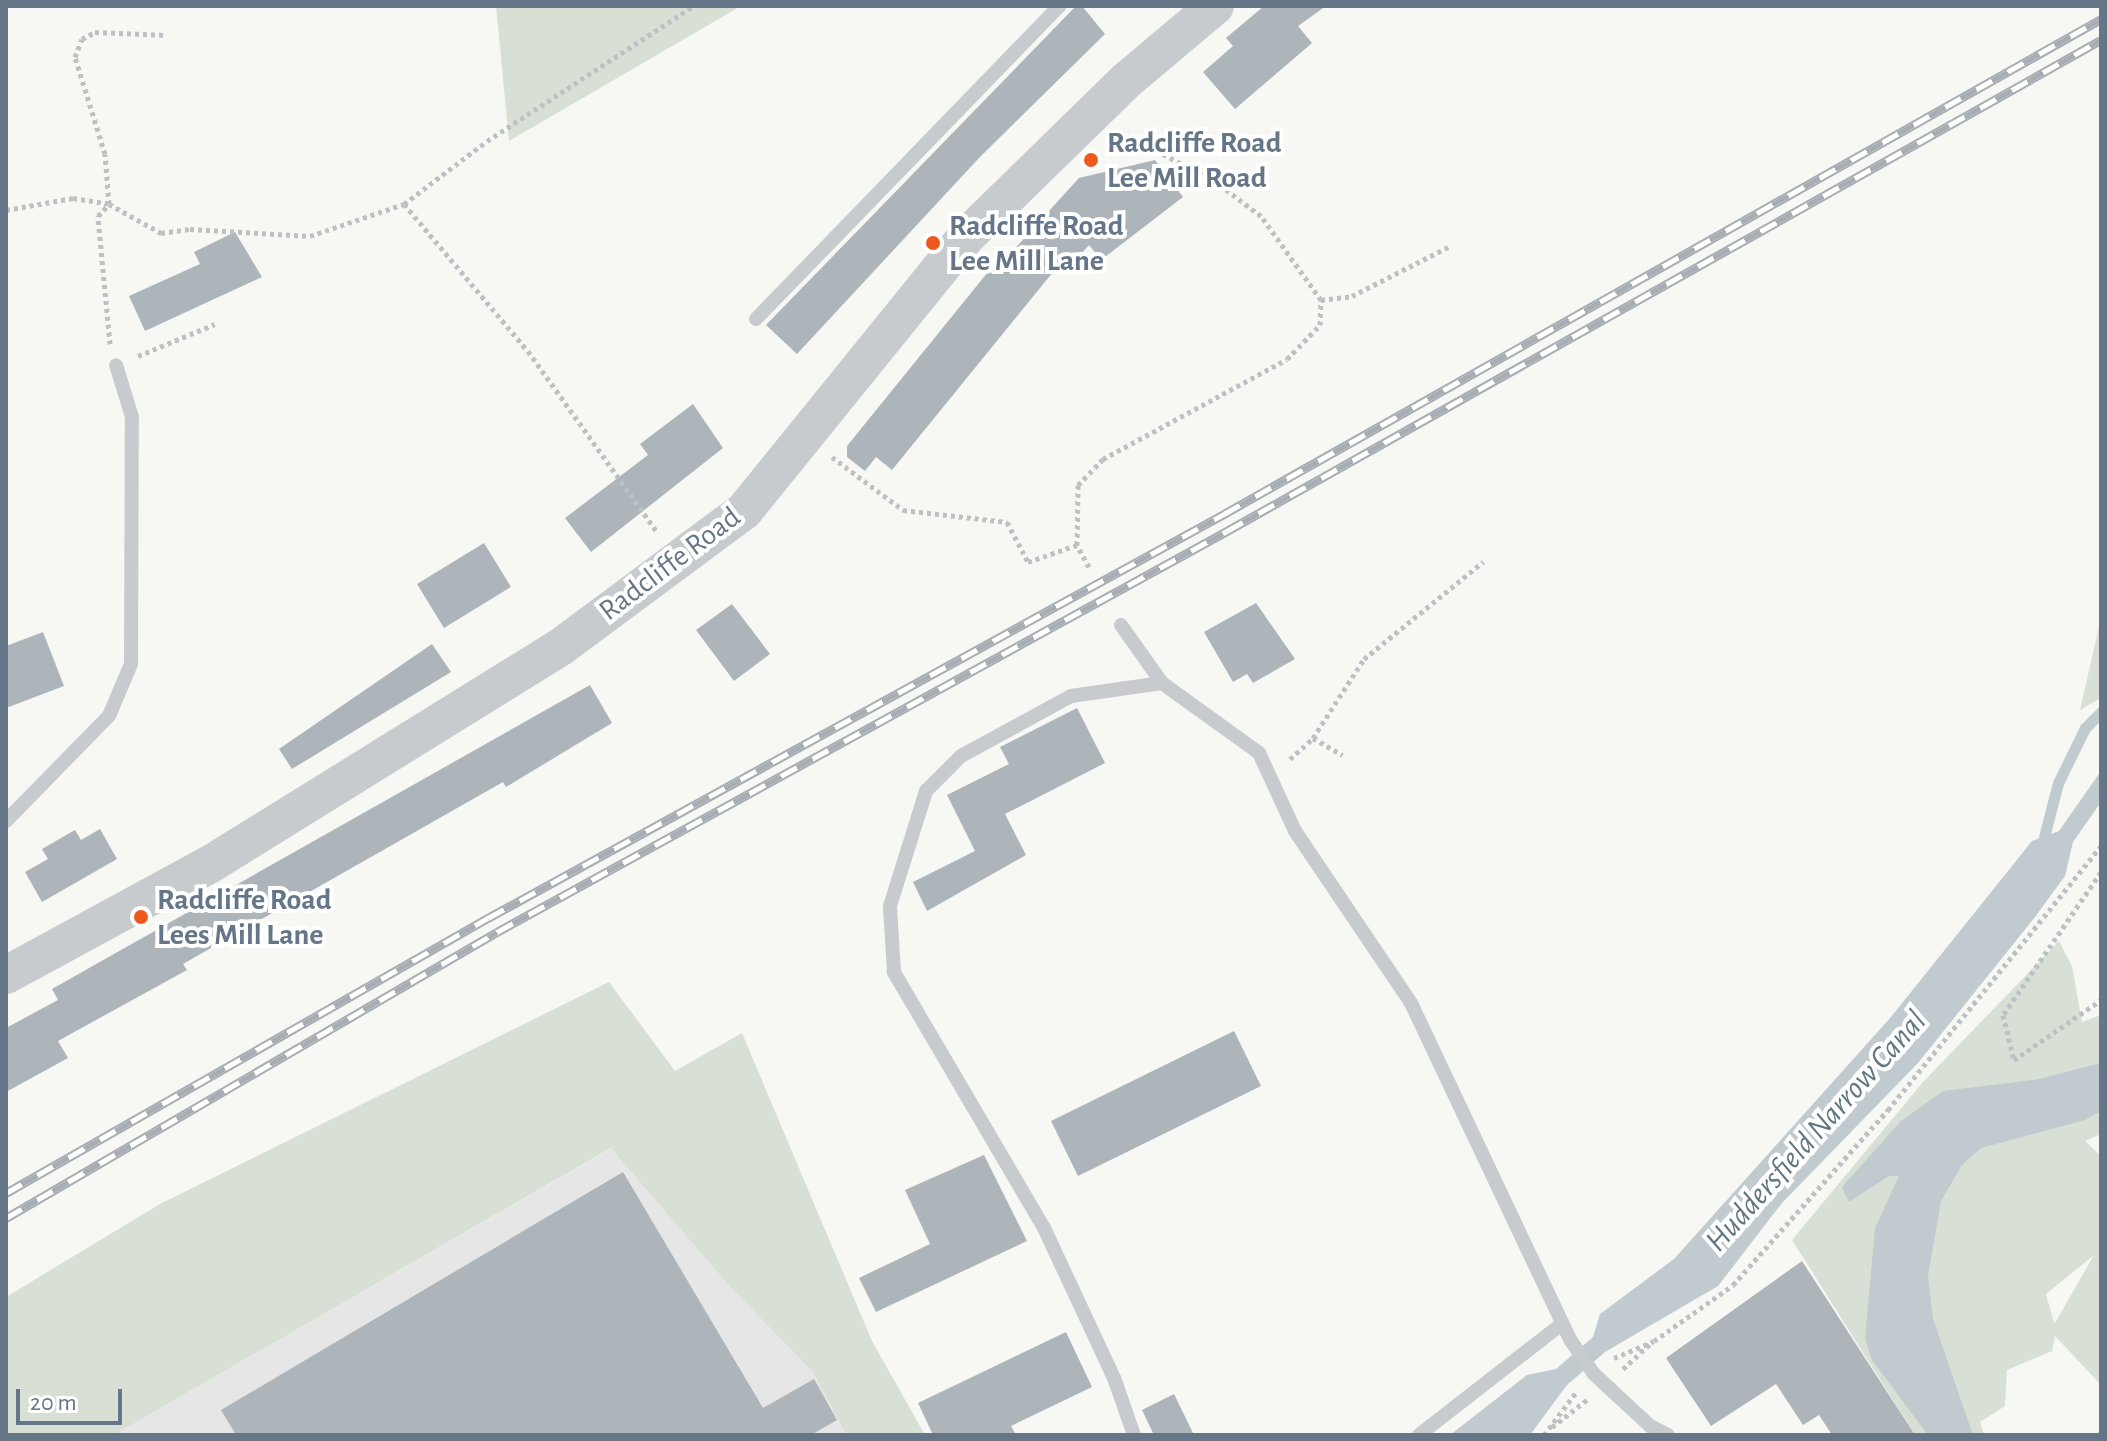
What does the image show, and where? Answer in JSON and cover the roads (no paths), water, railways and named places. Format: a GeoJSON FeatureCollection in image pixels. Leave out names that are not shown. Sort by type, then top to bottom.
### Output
{"type":"FeatureCollection","features":[{"type":"Feature","properties":{"kind":"street","name":"Radcliffe Road"},"geometry":{"type":"LineString","coordinates":[[6,975],[209,865],[562,646],[744,511],[812,442],[966,237],[1090,116],[1215,6]]}},
{"type":"Feature","properties":{"kind":"lane"},"geometry":{"type":"LineString","coordinates":[[756,319],[1059,6]]}},
{"type":"Feature","properties":{"kind":"lane"},"geometry":{"type":"LineString","coordinates":[[6,821],[109,716],[131,664],[132,417],[116,365]]}},
{"type":"Feature","properties":{"kind":"lane"},"geometry":{"type":"LineString","coordinates":[[1121,625],[1162,683],[1259,753],[1295,831],[1411,1003],[1571,1341],[1594,1374],[1668,1435]]}},
{"type":"Feature","properties":{"kind":"lane"},"geometry":{"type":"LineString","coordinates":[[1134,1435],[1114,1378],[1044,1228],[894,972],[890,906],[926,791],[961,756],[1071,696],[1162,683]]}},
{"type":"Feature","properties":{"kind":"lane"},"geometry":{"type":"LineString","coordinates":[[1419,1435],[1563,1323]]}},
{"type":"Feature","properties":{"kind":"water","name":"Huddersfield Narrow Canal"},"geometry":{"type":"Polygon","coordinates":[[[2101,771],[2101,802],[2073,842],[2065,876],[2035,917],[1918,1063],[1782,1203],[1718,1286],[1605,1352],[1567,1385],[1530,1435],[1450,1435],[1527,1375],[1556,1369],[1593,1337],[1600,1314],[1674,1259],[1891,1017],[2032,841],[2059,831],[2101,771]]]}},
{"type":"Feature","properties":{"kind":"water"},"geometry":{"type":"Polygon","coordinates":[[[2101,1063],[2101,1111],[2085,1120],[1981,1148],[1962,1165],[1941,1201],[1928,1276],[1933,1319],[1973,1435],[1928,1435],[1872,1360],[1865,1339],[1875,1228],[1899,1176],[1889,1176],[1849,1202],[1842,1187],[1900,1122],[1943,1091],[2039,1079],[2101,1063]]]}},
{"type":"Feature","properties":{"kind":"waterway"},"geometry":{"type":"LineString","coordinates":[[2044,837],[2058,783],[2085,728],[2101,712]]}},
{"type":"Feature","properties":{"kind":"railway"},"geometry":{"type":"LineString","coordinates":[[6,1193],[488,918],[1224,514],[2101,19]]}},
{"type":"Feature","properties":{"kind":"railway"},"geometry":{"type":"LineString","coordinates":[[6,1218],[497,932],[1227,531],[2101,40]]}},
{"type":"Feature","properties":{"kind":"place","name":"Radcliffe Road Lee Mill Road"},"geometry":{"type":"Point","coordinates":[1091,160]}},
{"type":"Feature","properties":{"kind":"place","name":"Radcliffe Road Lee Mill Lane"},"geometry":{"type":"Point","coordinates":[933,243]}},
{"type":"Feature","properties":{"kind":"place","name":"Radcliffe Road Lees Mill Lane"},"geometry":{"type":"Point","coordinates":[141,917]}}]}
